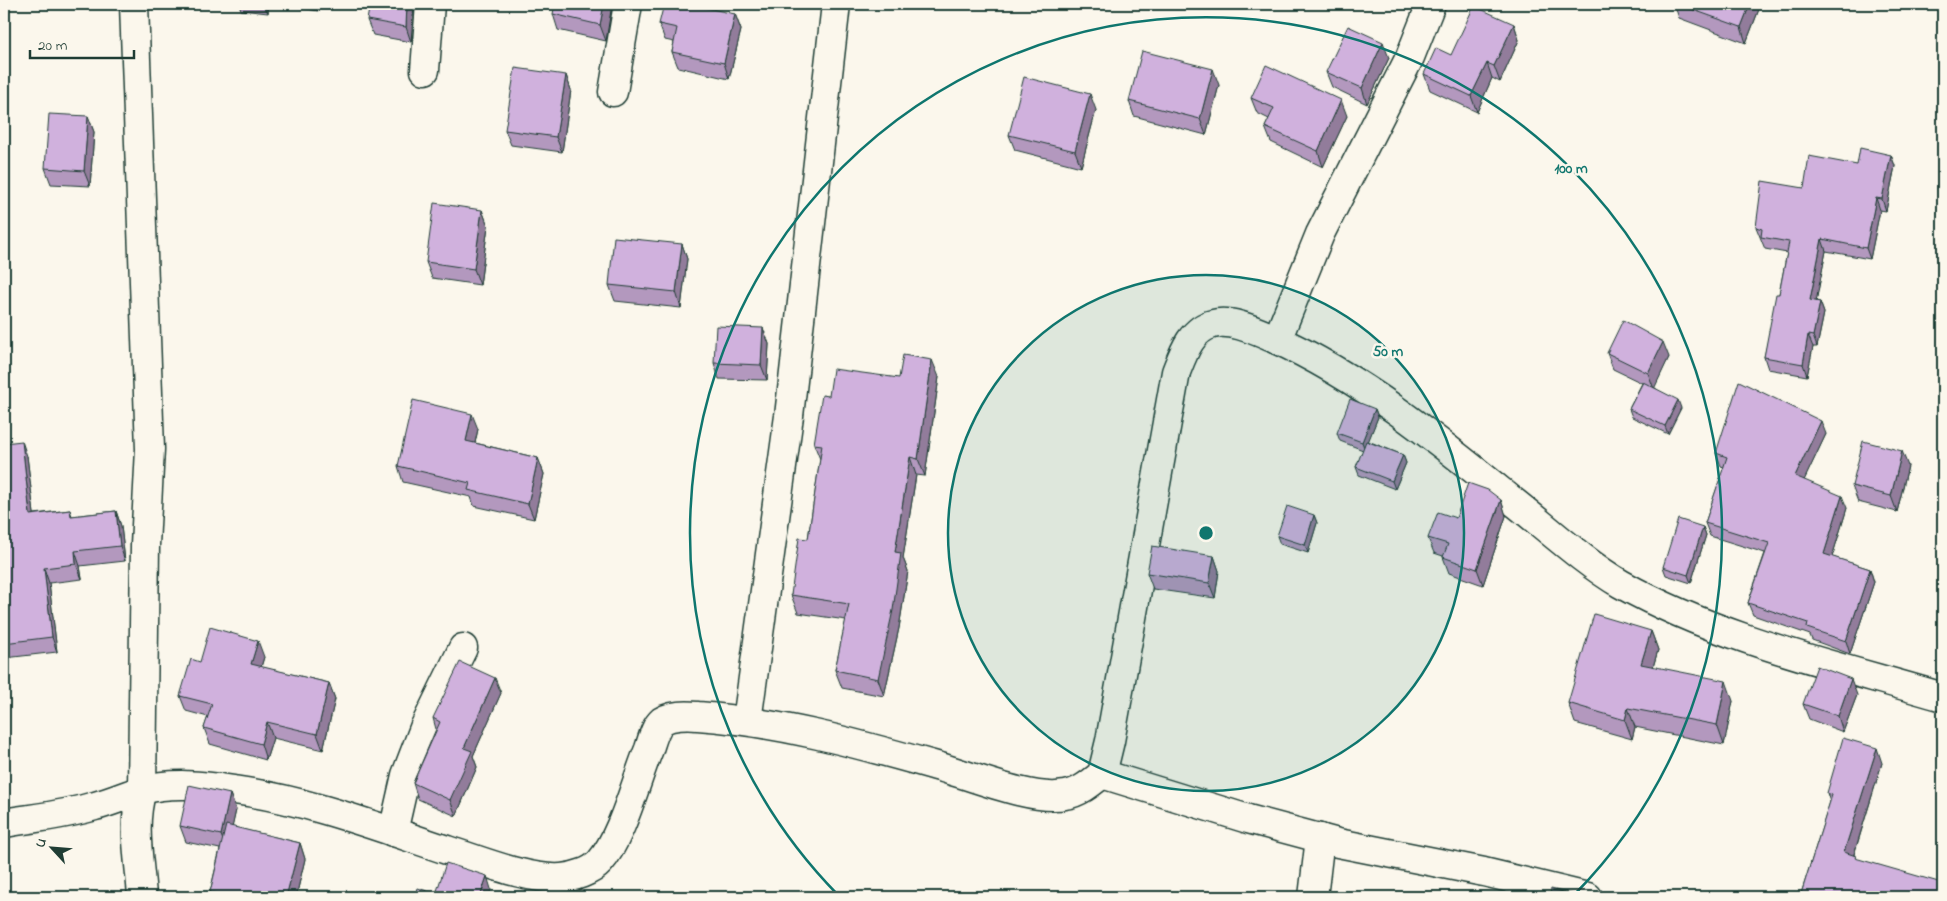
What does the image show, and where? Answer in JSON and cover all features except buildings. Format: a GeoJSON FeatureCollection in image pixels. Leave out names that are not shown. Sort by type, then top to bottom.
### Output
{"type":"FeatureCollection","features":[{"type":"Feature","properties":{"kind":"street"},"geometry":{"type":"LineString","coordinates":[[134,4],[150,449],[145,545],[142,790],[137,806],[136,825],[142,897]]}},
{"type":"Feature","properties":{"kind":"street"},"geometry":{"type":"LineString","coordinates":[[425,70],[430,4]]}},
{"type":"Feature","properties":{"kind":"street"},"geometry":{"type":"LineString","coordinates":[[613,92],[628,4]]}},
{"type":"Feature","properties":{"kind":"street"},"geometry":{"type":"LineString","coordinates":[[747,721],[789,416],[836,4]]}},
{"type":"Feature","properties":{"kind":"street"},"geometry":{"type":"LineString","coordinates":[[1277,340],[1320,234],[1410,57],[1431,4]]}},
{"type":"Feature","properties":{"kind":"street"},"geometry":{"type":"LineString","coordinates":[[4,823],[94,807],[142,790],[166,786],[196,786],[236,790],[340,815],[531,874],[560,878],[585,872],[598,864],[606,852],[632,798],[641,767],[659,723],[669,718],[694,716],[779,725],[1040,795],[1065,795],[1085,787],[1102,774],[1144,562],[1163,438],[1176,372],[1185,348],[1196,334],[1212,324],[1228,324],[1250,328],[1277,340],[1344,376],[1441,443],[1561,539],[1620,583],[1720,629],[1790,653],[1943,697]]}},
{"type":"Feature","properties":{"kind":"street"},"geometry":{"type":"LineString","coordinates":[[393,832],[406,775],[412,759],[424,728],[463,648]]}},
{"type":"Feature","properties":{"kind":"street"},"geometry":{"type":"LineString","coordinates":[[1102,774],[1320,838],[1484,872],[1588,897]]}},
{"type":"Feature","properties":{"kind":"street"},"geometry":{"type":"LineString","coordinates":[[1313,897],[1320,838]]}}]}
